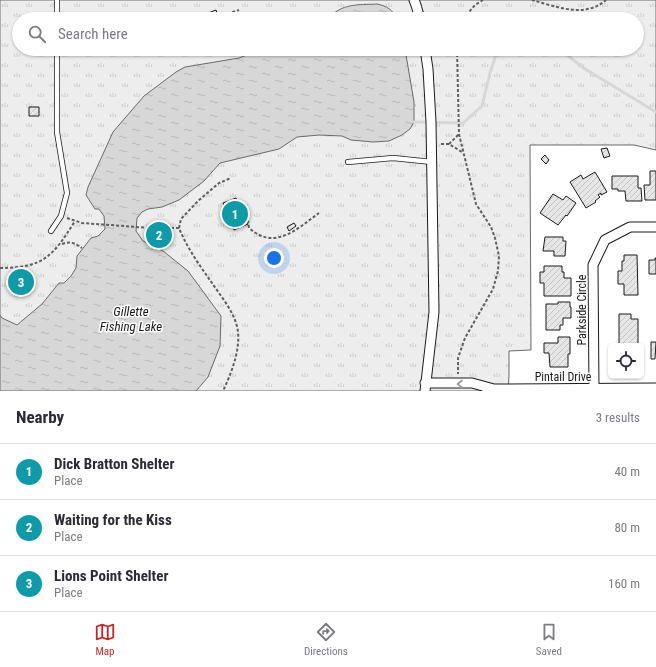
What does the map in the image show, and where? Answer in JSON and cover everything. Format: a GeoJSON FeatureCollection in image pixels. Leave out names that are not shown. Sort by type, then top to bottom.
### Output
{"type":"FeatureCollection","features":[{"type":"Feature","properties":{"kind":"street"},"geometry":{"type":"LineString","coordinates":[[414,0],[418,12]]}},
{"type":"Feature","properties":{"kind":"street"},"geometry":{"type":"LineString","coordinates":[[425,387],[434,312],[432,162],[428,69],[426,56]]}},
{"type":"Feature","properties":{"kind":"street","name":"Parkside Circle"},"geometry":{"type":"LineString","coordinates":[[594,390],[593,266],[605,240],[630,227],[656,227]]}},
{"type":"Feature","properties":{"kind":"street","name":"Pintail Drive"},"geometry":{"type":"LineString","coordinates":[[425,387],[472,383],[491,390],[594,390],[656,388]]}},
{"type":"Feature","properties":{"kind":"lane"},"geometry":{"type":"LineString","coordinates":[[57,0],[57,12]]}},
{"type":"Feature","properties":{"kind":"lane"},"geometry":{"type":"LineString","coordinates":[[51,231],[61,216],[67,192],[57,132],[57,56]]}},
{"type":"Feature","properties":{"kind":"lane"},"geometry":{"type":"LineString","coordinates":[[348,162],[393,158],[432,162]]}},
{"type":"Feature","properties":{"kind":"path"},"geometry":{"type":"LineString","coordinates":[[469,12],[475,5],[483,0]]}},
{"type":"Feature","properties":{"kind":"path"},"geometry":{"type":"LineString","coordinates":[[532,0],[564,9],[577,10],[590,8],[606,0]]}},
{"type":"Feature","properties":{"kind":"path"},"geometry":{"type":"LineString","coordinates":[[234,12],[239,10]]}},
{"type":"Feature","properties":{"kind":"path"},"geometry":{"type":"LineString","coordinates":[[457,56],[459,134],[476,204],[491,227],[496,238],[499,256],[498,271],[493,289],[465,338],[458,358],[458,379]]}},
{"type":"Feature","properties":{"kind":"path"},"geometry":{"type":"LineString","coordinates":[[449,144],[459,134]]}},
{"type":"Feature","properties":{"kind":"path"},"geometry":{"type":"LineString","coordinates":[[440,144],[449,144],[463,153]]}},
{"type":"Feature","properties":{"kind":"path"},"geometry":{"type":"LineString","coordinates":[[223,391],[234,361],[238,344],[238,332],[233,315],[196,260],[179,228],[180,218],[219,183],[231,178]]}},
{"type":"Feature","properties":{"kind":"path"},"geometry":{"type":"LineString","coordinates":[[248,220],[250,228],[256,234],[266,238],[278,238],[286,236],[319,213]]}},
{"type":"Feature","properties":{"kind":"path"},"geometry":{"type":"LineString","coordinates":[[61,216],[75,221],[94,224],[151,228],[179,228]]}},
{"type":"Feature","properties":{"kind":"path"},"geometry":{"type":"LineString","coordinates":[[0,268],[18,268],[39,262],[60,244],[75,221]]}},
{"type":"Feature","properties":{"kind":"path"},"geometry":{"type":"LineString","coordinates":[[60,244],[66,242],[74,243],[82,248]]}},
{"type":"Feature","properties":{"kind":"path"},"geometry":{"type":"LineString","coordinates":[[18,268],[20,278]]}},
{"type":"Feature","properties":{"kind":"green space"},"geometry":{"type":"Polygon","coordinates":[[[0,0],[656,0],[656,150],[634,145],[530,145],[531,350],[509,351],[508,391],[0,391],[0,0]]]}},
{"type":"Feature","properties":{"kind":"water"},"geometry":{"type":"Polygon","coordinates":[[[377,4],[384,6],[393,12],[336,12],[344,7],[377,4]]]}},
{"type":"Feature","properties":{"kind":"water","name":"Gillette Fishing Lake"},"geometry":{"type":"Polygon","coordinates":[[[244,56],[406,56],[414,102],[414,122],[410,129],[402,135],[389,141],[373,142],[351,140],[342,136],[319,135],[297,137],[279,149],[220,163],[204,181],[179,200],[162,207],[148,209],[142,212],[137,218],[136,231],[143,241],[163,251],[188,271],[221,316],[220,346],[208,377],[196,391],[0,391],[0,315],[2,318],[17,325],[42,304],[59,283],[64,283],[71,276],[76,268],[77,256],[91,238],[98,236],[105,229],[104,216],[99,209],[95,209],[86,195],[88,187],[113,132],[144,96],[176,72],[185,67],[244,56]]]}},
{"type":"Feature","properties":{"kind":"building"},"geometry":{"type":"Polygon","coordinates":[[[29,107],[39,107],[39,116],[29,116],[29,107]]]}},
{"type":"Feature","properties":{"kind":"building"},"geometry":{"type":"Polygon","coordinates":[[[607,148],[610,156],[604,158],[601,149],[607,148]]]}},
{"type":"Feature","properties":{"kind":"building"},"geometry":{"type":"Polygon","coordinates":[[[545,155],[549,160],[546,164],[541,159],[545,155]]]}},
{"type":"Feature","properties":{"kind":"building"},"geometry":{"type":"Polygon","coordinates":[[[650,171],[656,171],[656,200],[645,200],[644,185],[650,185],[650,171]]]}},
{"type":"Feature","properties":{"kind":"building"},"geometry":{"type":"Polygon","coordinates":[[[595,172],[607,192],[598,195],[600,197],[595,201],[596,202],[586,208],[570,182],[581,175],[583,179],[595,172]]]}},
{"type":"Feature","properties":{"kind":"building"},"geometry":{"type":"Polygon","coordinates":[[[612,176],[638,176],[638,188],[641,188],[642,201],[626,201],[625,191],[612,189],[612,176]]]}},
{"type":"Feature","properties":{"kind":"building"},"geometry":{"type":"Polygon","coordinates":[[[553,194],[563,200],[566,196],[576,203],[567,216],[566,215],[558,225],[540,213],[553,194]]]}},
{"type":"Feature","properties":{"kind":"building"},"geometry":{"type":"Polygon","coordinates":[[[236,198],[248,224],[234,230],[223,203],[236,198]]]}},
{"type":"Feature","properties":{"kind":"building"},"geometry":{"type":"Polygon","coordinates":[[[294,223],[296,226],[289,231],[287,227],[294,223]]]}},
{"type":"Feature","properties":{"kind":"building"},"geometry":{"type":"Polygon","coordinates":[[[545,237],[563,237],[563,241],[566,241],[565,256],[554,256],[554,251],[543,251],[545,237]]]}},
{"type":"Feature","properties":{"kind":"building"},"geometry":{"type":"Polygon","coordinates":[[[624,255],[637,255],[638,295],[624,295],[624,284],[618,284],[618,271],[622,271],[622,261],[624,261],[624,255]]]}},
{"type":"Feature","properties":{"kind":"building"},"geometry":{"type":"Polygon","coordinates":[[[655,258],[656,274],[649,274],[649,260],[655,260],[655,258]]]}},
{"type":"Feature","properties":{"kind":"building"},"geometry":{"type":"Polygon","coordinates":[[[544,266],[562,266],[564,278],[571,278],[571,296],[544,296],[544,283],[540,283],[540,272],[544,272],[544,266]]]}},
{"type":"Feature","properties":{"kind":"building"},"geometry":{"type":"Polygon","coordinates":[[[27,277],[27,285],[14,286],[14,278],[27,277]]]}},
{"type":"Feature","properties":{"kind":"building"},"geometry":{"type":"Polygon","coordinates":[[[558,302],[570,302],[571,318],[563,318],[563,325],[560,325],[560,330],[546,330],[546,304],[558,304],[558,302]]]}},
{"type":"Feature","properties":{"kind":"building"},"geometry":{"type":"Polygon","coordinates":[[[619,314],[631,314],[631,319],[638,319],[638,343],[619,343],[619,314]]]}},
{"type":"Feature","properties":{"kind":"building"},"geometry":{"type":"Polygon","coordinates":[[[558,337],[570,337],[568,367],[550,367],[549,353],[544,353],[544,343],[558,343],[558,337]]]}},
{"type":"Feature","properties":{"kind":"building"},"geometry":{"type":"Polygon","coordinates":[[[651,342],[656,342],[655,359],[651,359],[651,342]]]}},
{"type":"Feature","properties":{"kind":"waterway"},"geometry":{"type":"LineString","coordinates":[[414,122],[463,123],[482,106],[496,56]]}},
{"type":"Feature","properties":{"kind":"waterway"},"geometry":{"type":"LineString","coordinates":[[568,56],[585,69],[656,112]]}},
{"type":"Feature","properties":{"kind":"place","name":"Dick Bratton Shelter"},"geometry":{"type":"Point","coordinates":[235,214]}},
{"type":"Feature","properties":{"kind":"place","name":"Waiting for the Kiss"},"geometry":{"type":"Point","coordinates":[159,235]}},
{"type":"Feature","properties":{"kind":"place","name":"Lions Point Shelter"},"geometry":{"type":"Point","coordinates":[21,282]}}]}
